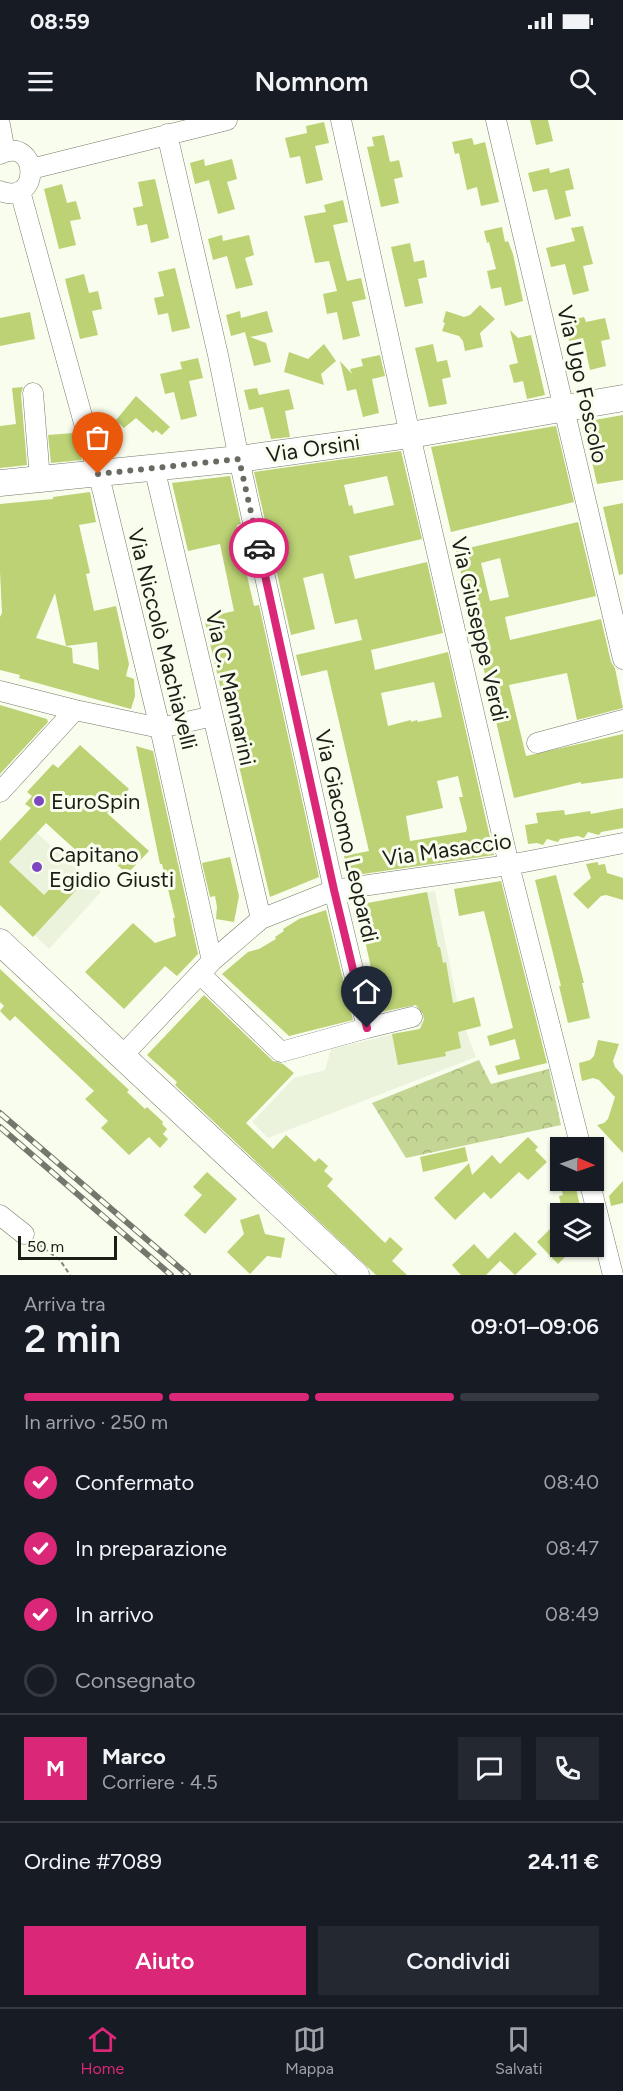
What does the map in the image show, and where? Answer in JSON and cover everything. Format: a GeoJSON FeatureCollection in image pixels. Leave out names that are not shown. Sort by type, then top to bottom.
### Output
{"type":"FeatureCollection","features":[{"type":"Feature","properties":{"kind":"main road","name":"Via Orsini"},"geometry":{"type":"LineString","coordinates":[[0,483],[239,459],[410,435],[623,398]]}},
{"type":"Feature","properties":{"kind":"main road"},"geometry":{"type":"LineString","coordinates":[[0,942],[356,1275]]}},
{"type":"Feature","properties":{"kind":"street"},"geometry":{"type":"LineString","coordinates":[[31,169],[227,120]]}},
{"type":"Feature","properties":{"kind":"street","name":"Via Giuseppe Verdi"},"geometry":{"type":"LineString","coordinates":[[341,120],[410,435],[509,865],[578,1137]]}},
{"type":"Feature","properties":{"kind":"street","name":"Via Ugo Foscolo"},"geometry":{"type":"LineString","coordinates":[[496,120],[623,659]]}},
{"type":"Feature","properties":{"kind":"street"},"geometry":{"type":"LineString","coordinates":[[0,125],[3,153],[21,154],[28,161],[31,169],[29,181],[20,191],[7,193],[0,191]]}},
{"type":"Feature","properties":{"kind":"street","name":"Via Giacomo Leopardi"},"geometry":{"type":"LineString","coordinates":[[166,134],[218,354],[334,890],[367,1028]]}},
{"type":"Feature","properties":{"kind":"street","name":"Via Niccolò Machiavelli"},"geometry":{"type":"LineString","coordinates":[[20,191],[98,474],[160,728],[206,968]]}},
{"type":"Feature","properties":{"kind":"street"},"geometry":{"type":"LineString","coordinates":[[33,393],[40,479]]}},
{"type":"Feature","properties":{"kind":"street","name":"Via C. Mannarini"},"geometry":{"type":"LineString","coordinates":[[154,467],[261,920]]}},
{"type":"Feature","properties":{"kind":"street"},"geometry":{"type":"LineString","coordinates":[[0,691],[160,728],[213,716]]}},
{"type":"Feature","properties":{"kind":"street"},"geometry":{"type":"LineString","coordinates":[[0,792],[75,710]]}},
{"type":"Feature","properties":{"kind":"street"},"geometry":{"type":"LineString","coordinates":[[537,743],[623,720]]}},
{"type":"Feature","properties":{"kind":"street","name":"Via Masaccio"},"geometry":{"type":"LineString","coordinates":[[122,1056],[206,968],[261,920],[334,890],[509,865],[623,843]]}},
{"type":"Feature","properties":{"kind":"street"},"geometry":{"type":"LineString","coordinates":[[206,968],[281,1052],[412,1017]]}},
{"type":"Feature","properties":{"kind":"street"},"geometry":{"type":"LineString","coordinates":[[593,1191],[615,1245],[613,1275]]}},
{"type":"Feature","properties":{"kind":"street"},"geometry":{"type":"LineString","coordinates":[[0,1215],[24,1234]]}},
{"type":"Feature","properties":{"kind":"path"},"geometry":{"type":"LineString","coordinates":[[24,1234],[60,1260],[70,1275]]}},
{"type":"Feature","properties":{"kind":"shaded area","name":"Capitano Egidio Giusti"},"geometry":{"type":"Polygon","coordinates":[[[21,818],[101,892],[49,949],[0,905],[0,841],[21,818]]]}},
{"type":"Feature","properties":{"kind":"shaded area"},"geometry":{"type":"Polygon","coordinates":[[[435,891],[460,1015],[476,1057],[268,1138],[252,1122],[294,1078],[325,1070],[331,1049],[420,1028],[412,984],[391,899],[435,891]]]}},
{"type":"Feature","properties":{"kind":"green space"},"geometry":{"type":"Polygon","coordinates":[[[479,1060],[491,1084],[549,1069],[561,1125],[406,1158],[372,1103],[479,1060]]]}},
{"type":"Feature","properties":{"kind":"building"},"geometry":{"type":"Polygon","coordinates":[[[530,120],[548,120],[553,141],[536,145],[530,120]]]}},
{"type":"Feature","properties":{"kind":"building"},"geometry":{"type":"Polygon","coordinates":[[[324,122],[329,143],[315,146],[323,180],[306,184],[300,156],[290,158],[285,138],[307,133],[306,126],[324,122]]]}},
{"type":"Feature","properties":{"kind":"building"},"geometry":{"type":"Polygon","coordinates":[[[384,135],[390,162],[399,160],[403,177],[394,179],[399,203],[381,207],[367,147],[374,146],[372,137],[384,135]]]}},
{"type":"Feature","properties":{"kind":"building"},"geometry":{"type":"Polygon","coordinates":[[[472,138],[474,145],[485,142],[499,202],[481,206],[477,187],[467,190],[459,153],[455,154],[452,142],[472,138]]]}},
{"type":"Feature","properties":{"kind":"building"},"geometry":{"type":"Polygon","coordinates":[[[204,159],[205,166],[232,159],[237,179],[227,182],[235,209],[218,214],[209,180],[195,184],[190,163],[204,159]]]}},
{"type":"Feature","properties":{"kind":"building"},"geometry":{"type":"Polygon","coordinates":[[[549,168],[550,173],[569,168],[574,189],[565,191],[571,216],[555,220],[547,189],[533,192],[528,173],[549,168]]]}},
{"type":"Feature","properties":{"kind":"building"},"geometry":{"type":"Polygon","coordinates":[[[155,179],[169,238],[151,243],[147,224],[137,226],[133,208],[143,206],[138,182],[155,179]]]}},
{"type":"Feature","properties":{"kind":"building"},"geometry":{"type":"Polygon","coordinates":[[[62,184],[67,203],[76,201],[81,219],[70,221],[76,245],[59,249],[44,189],[62,184]]]}},
{"type":"Feature","properties":{"kind":"building"},"geometry":{"type":"Polygon","coordinates":[[[343,200],[348,222],[333,225],[347,281],[361,278],[366,299],[352,302],[360,336],[343,340],[337,312],[327,314],[323,294],[337,291],[329,261],[315,263],[304,216],[326,212],[324,205],[343,200]]]}},
{"type":"Feature","properties":{"kind":"building"},"geometry":{"type":"Polygon","coordinates":[[[583,226],[593,264],[583,266],[589,291],[573,295],[565,264],[551,267],[546,248],[575,241],[571,228],[583,226]]]}},
{"type":"Feature","properties":{"kind":"building"},"geometry":{"type":"Polygon","coordinates":[[[502,227],[505,242],[508,241],[513,254],[523,301],[505,306],[501,287],[491,289],[487,271],[496,269],[484,231],[502,227]]]}},
{"type":"Feature","properties":{"kind":"building"},"geometry":{"type":"Polygon","coordinates":[[[222,235],[223,241],[249,235],[254,255],[245,258],[253,285],[236,289],[227,256],[213,260],[208,239],[222,235]]]}},
{"type":"Feature","properties":{"kind":"building"},"geometry":{"type":"Polygon","coordinates":[[[410,243],[414,262],[424,260],[427,277],[418,279],[423,303],[405,307],[391,247],[410,243]]]}},
{"type":"Feature","properties":{"kind":"building"},"geometry":{"type":"Polygon","coordinates":[[[175,268],[190,328],[172,332],[168,313],[158,315],[154,298],[164,296],[158,272],[175,268]]]}},
{"type":"Feature","properties":{"kind":"building"},"geometry":{"type":"Polygon","coordinates":[[[84,274],[89,293],[98,291],[102,309],[92,311],[98,335],[80,339],[65,279],[84,274]]]}},
{"type":"Feature","properties":{"kind":"building"},"geometry":{"type":"Polygon","coordinates":[[[480,305],[495,319],[480,333],[483,347],[465,351],[463,341],[459,336],[442,331],[446,311],[464,317],[470,315],[480,305]]]}},
{"type":"Feature","properties":{"kind":"building"},"geometry":{"type":"Polygon","coordinates":[[[240,311],[241,318],[267,311],[273,332],[250,337],[266,343],[271,362],[254,366],[245,332],[231,336],[226,315],[240,311]]]}},
{"type":"Feature","properties":{"kind":"building"},"geometry":{"type":"Polygon","coordinates":[[[30,312],[35,339],[0,346],[0,318],[30,312]]]}},
{"type":"Feature","properties":{"kind":"building"},"geometry":{"type":"Polygon","coordinates":[[[584,317],[586,322],[605,318],[610,339],[601,341],[606,366],[590,370],[583,338],[569,341],[565,322],[584,317]]]}},
{"type":"Feature","properties":{"kind":"building"},"geometry":{"type":"Polygon","coordinates":[[[510,330],[518,338],[531,335],[545,395],[527,399],[523,381],[514,383],[509,365],[518,363],[510,330]]]}},
{"type":"Feature","properties":{"kind":"building"},"geometry":{"type":"Polygon","coordinates":[[[324,344],[336,361],[321,374],[324,385],[284,372],[289,352],[308,359],[324,344]]]}},
{"type":"Feature","properties":{"kind":"building"},"geometry":{"type":"Polygon","coordinates":[[[433,344],[437,362],[447,360],[451,377],[442,379],[447,404],[429,407],[415,348],[433,344]]]}},
{"type":"Feature","properties":{"kind":"building"},"geometry":{"type":"Polygon","coordinates":[[[380,355],[385,376],[372,379],[379,413],[363,417],[356,389],[347,391],[340,361],[352,374],[350,369],[363,366],[361,359],[380,355]]]}},
{"type":"Feature","properties":{"kind":"building"},"geometry":{"type":"Polygon","coordinates":[[[198,358],[203,378],[189,381],[197,416],[181,420],[174,392],[165,394],[160,374],[182,369],[180,362],[198,358]]]}},
{"type":"Feature","properties":{"kind":"building"},"geometry":{"type":"Polygon","coordinates":[[[23,387],[21,394],[27,465],[0,468],[0,426],[16,424],[12,388],[23,387]]]}},
{"type":"Feature","properties":{"kind":"building"},"geometry":{"type":"Polygon","coordinates":[[[257,388],[259,395],[289,389],[294,409],[285,411],[290,437],[271,439],[263,407],[249,410],[244,390],[257,388]]]}},
{"type":"Feature","properties":{"kind":"building"},"geometry":{"type":"Polygon","coordinates":[[[136,396],[170,427],[162,435],[156,430],[153,433],[136,418],[124,428],[116,420],[136,396]]]}},
{"type":"Feature","properties":{"kind":"building"},"geometry":{"type":"Polygon","coordinates":[[[623,415],[623,480],[597,484],[583,422],[623,415]]]}},
{"type":"Feature","properties":{"kind":"building"},"geometry":{"type":"Polygon","coordinates":[[[556,426],[574,502],[451,532],[431,447],[556,426]]]}},
{"type":"Feature","properties":{"kind":"building"},"geometry":{"type":"Polygon","coordinates":[[[74,433],[82,460],[51,463],[48,435],[74,433]]]}},
{"type":"Feature","properties":{"kind":"building"},"geometry":{"type":"Polygon","coordinates":[[[401,451],[422,539],[349,556],[355,579],[427,562],[443,633],[371,650],[375,670],[448,652],[494,855],[349,876],[344,856],[369,851],[327,670],[301,676],[296,655],[362,640],[357,619],[335,624],[323,573],[303,578],[315,629],[291,635],[254,472],[401,451]],[[387,476],[344,485],[349,506],[352,505],[354,514],[394,505],[387,476]],[[434,682],[381,693],[388,726],[411,720],[411,722],[417,720],[418,722],[442,717],[434,682]],[[458,776],[437,781],[443,808],[406,816],[410,841],[466,832],[459,797],[463,797],[458,776]]]}},
{"type":"Feature","properties":{"kind":"building"},"geometry":{"type":"Polygon","coordinates":[[[230,476],[241,524],[237,525],[246,571],[254,606],[259,605],[319,877],[270,897],[204,618],[234,611],[220,544],[188,551],[172,483],[230,476]]]}},
{"type":"Feature","properties":{"kind":"building"},"geometry":{"type":"Polygon","coordinates":[[[90,492],[96,522],[79,525],[90,573],[86,574],[94,611],[116,606],[129,664],[126,676],[134,679],[135,696],[131,709],[19,678],[20,675],[0,670],[0,617],[2,613],[0,504],[53,499],[53,497],[90,492]],[[55,593],[36,638],[72,648],[73,663],[99,670],[97,642],[66,646],[55,593]]]}},
{"type":"Feature","properties":{"kind":"building"},"geometry":{"type":"Polygon","coordinates":[[[623,503],[623,574],[619,575],[603,507],[623,503]]]}},
{"type":"Feature","properties":{"kind":"building"},"geometry":{"type":"Polygon","coordinates":[[[578,522],[596,596],[505,617],[510,640],[601,619],[611,662],[615,668],[623,708],[577,720],[567,673],[509,685],[526,756],[623,734],[623,778],[581,784],[581,782],[514,798],[456,551],[578,522]],[[500,558],[481,563],[490,601],[509,597],[500,558]]]}},
{"type":"Feature","properties":{"kind":"building"},"geometry":{"type":"Polygon","coordinates":[[[0,705],[47,719],[48,722],[0,774],[0,705]]]}},
{"type":"Feature","properties":{"kind":"building"},"geometry":{"type":"Polygon","coordinates":[[[80,745],[129,789],[107,813],[149,851],[127,874],[92,842],[80,854],[46,823],[9,862],[44,895],[64,874],[79,887],[33,937],[0,905],[0,841],[31,808],[25,804],[32,796],[27,792],[53,764],[58,768],[80,745]]]}},
{"type":"Feature","properties":{"kind":"building"},"geometry":{"type":"Polygon","coordinates":[[[136,746],[153,751],[198,954],[177,976],[165,966],[124,1009],[85,972],[133,923],[155,943],[176,936],[173,918],[175,918],[162,864],[160,864],[136,746]]]}},
{"type":"Feature","properties":{"kind":"building"},"geometry":{"type":"Polygon","coordinates":[[[623,808],[623,828],[601,832],[599,835],[588,832],[584,838],[578,836],[560,839],[558,842],[547,839],[543,845],[528,844],[525,825],[538,823],[536,813],[564,810],[565,815],[590,811],[591,814],[623,808]]]}},
{"type":"Feature","properties":{"kind":"building"},"geometry":{"type":"Polygon","coordinates":[[[230,857],[239,896],[234,922],[216,919],[215,896],[210,897],[202,863],[230,857]]]}},
{"type":"Feature","properties":{"kind":"building"},"geometry":{"type":"Polygon","coordinates":[[[598,862],[598,865],[605,864],[607,873],[623,878],[623,900],[606,895],[601,896],[588,909],[573,894],[591,878],[586,864],[598,862]]]}},
{"type":"Feature","properties":{"kind":"building"},"geometry":{"type":"Polygon","coordinates":[[[556,875],[584,983],[582,983],[590,1018],[568,1023],[535,880],[556,875]]]}},
{"type":"Feature","properties":{"kind":"building"},"geometry":{"type":"Polygon","coordinates":[[[501,881],[547,1063],[498,1075],[495,1066],[520,1059],[515,1039],[490,1046],[487,1036],[513,1028],[484,911],[459,916],[454,889],[501,881]]]}},
{"type":"Feature","properties":{"kind":"building"},"geometry":{"type":"Polygon","coordinates":[[[427,892],[438,947],[440,947],[443,963],[446,962],[453,1003],[474,997],[481,1026],[458,1032],[461,1048],[445,1052],[446,1056],[398,1065],[392,1034],[420,1029],[424,1020],[423,1014],[416,1005],[381,1012],[357,905],[427,892]]]}},
{"type":"Feature","properties":{"kind":"building"},"geometry":{"type":"Polygon","coordinates":[[[326,910],[353,1020],[289,1036],[222,974],[248,952],[259,949],[276,939],[275,937],[284,931],[283,929],[299,919],[326,910]]]}},
{"type":"Feature","properties":{"kind":"building"},"geometry":{"type":"Polygon","coordinates":[[[0,969],[129,1090],[127,1092],[145,1109],[147,1107],[163,1122],[162,1124],[167,1129],[163,1134],[168,1139],[160,1148],[149,1137],[129,1155],[101,1128],[108,1121],[85,1099],[94,1091],[15,1016],[10,1021],[0,1011],[4,1006],[0,1002],[0,969]]]}},
{"type":"Feature","properties":{"kind":"building"},"geometry":{"type":"Polygon","coordinates":[[[204,995],[273,1061],[283,1064],[294,1073],[246,1123],[273,1149],[286,1135],[315,1162],[319,1158],[328,1166],[324,1171],[333,1179],[327,1186],[385,1243],[390,1237],[403,1249],[392,1261],[407,1275],[376,1275],[175,1085],[177,1082],[147,1055],[204,995]]]}},
{"type":"Feature","properties":{"kind":"building"},"geometry":{"type":"Polygon","coordinates":[[[598,1040],[619,1044],[613,1061],[623,1076],[623,1153],[597,1125],[608,1119],[615,1097],[599,1080],[593,1078],[582,1081],[579,1063],[590,1060],[594,1056],[598,1040]]]}},
{"type":"Feature","properties":{"kind":"building"},"geometry":{"type":"Polygon","coordinates":[[[528,1137],[538,1147],[535,1150],[547,1162],[528,1180],[519,1172],[491,1199],[484,1192],[455,1220],[434,1198],[469,1163],[472,1175],[492,1155],[500,1164],[528,1137]]]}},
{"type":"Feature","properties":{"kind":"building"},"geometry":{"type":"Polygon","coordinates":[[[465,1147],[468,1161],[423,1172],[420,1157],[465,1147]]]}},
{"type":"Feature","properties":{"kind":"building"},"geometry":{"type":"Polygon","coordinates":[[[207,1172],[237,1199],[205,1234],[184,1215],[202,1195],[193,1187],[207,1172]]]}},
{"type":"Feature","properties":{"kind":"building"},"geometry":{"type":"Polygon","coordinates":[[[623,1181],[623,1203],[611,1206],[609,1196],[623,1181]]]}},
{"type":"Feature","properties":{"kind":"building"},"geometry":{"type":"Polygon","coordinates":[[[562,1191],[577,1191],[579,1203],[560,1203],[559,1196],[563,1195],[562,1191]]]}},
{"type":"Feature","properties":{"kind":"building"},"geometry":{"type":"Polygon","coordinates":[[[259,1214],[265,1234],[285,1238],[281,1258],[267,1256],[250,1274],[227,1252],[244,1234],[240,1220],[259,1214]]]}},
{"type":"Feature","properties":{"kind":"building"},"geometry":{"type":"Polygon","coordinates":[[[550,1229],[550,1256],[537,1242],[550,1229]]]}},
{"type":"Feature","properties":{"kind":"building"},"geometry":{"type":"Polygon","coordinates":[[[515,1232],[537,1254],[515,1275],[500,1261],[486,1275],[461,1275],[452,1265],[474,1244],[488,1259],[515,1232]]]}},
{"type":"Feature","properties":{"kind":"building"},"geometry":{"type":"Polygon","coordinates":[[[551,1257],[565,1257],[558,1264],[551,1257]]]}},
{"type":"Feature","properties":{"kind":"railway"},"geometry":{"type":"LineString","coordinates":[[0,1113],[188,1275]]}},
{"type":"Feature","properties":{"kind":"railway"},"geometry":{"type":"LineString","coordinates":[[0,1127],[171,1275]]}},
{"type":"Feature","properties":{"kind":"way so far"},"geometry":{"type":"LineString","coordinates":[[98,474],[239,459],[259,548]]}},
{"type":"Feature","properties":{"kind":"place","name":"EuroSpin"},"geometry":{"type":"Point","coordinates":[39,801]}},
{"type":"Feature","properties":{"kind":"place","name":"Capitano Egidio Giusti"},"geometry":{"type":"Point","coordinates":[37,867]}},
{"type":"Feature","properties":{"kind":"route"},"geometry":{"type":"LineString","coordinates":[[259,548],[334,890],[367,1028]]}}]}
